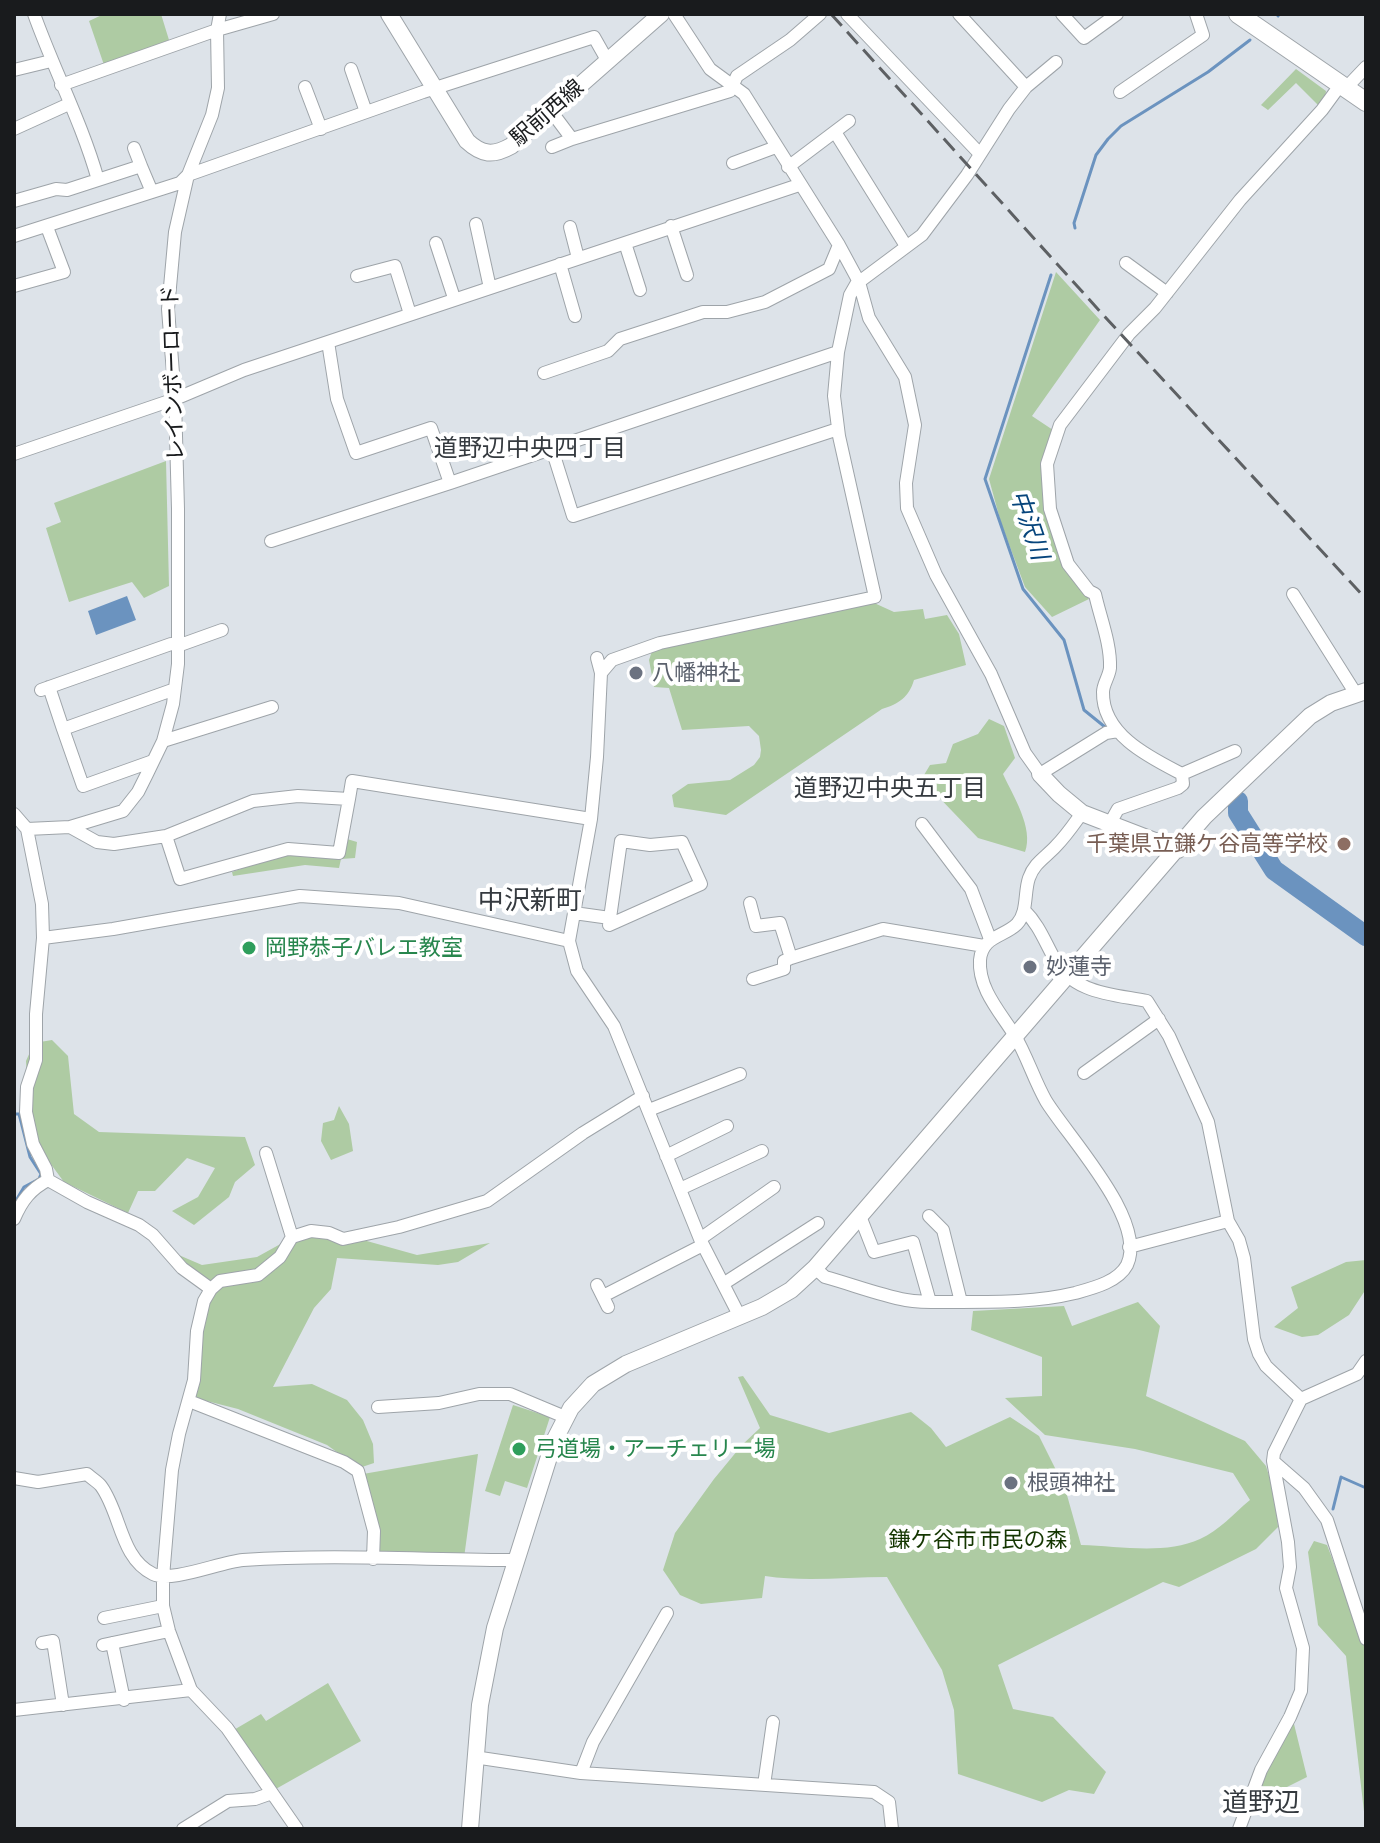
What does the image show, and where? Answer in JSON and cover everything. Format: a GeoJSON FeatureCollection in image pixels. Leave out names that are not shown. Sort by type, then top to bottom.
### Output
{"type":"FeatureCollection","features":[{"type":"Feature","properties":{"kind":"main road"},"geometry":{"type":"LineString","coordinates":[[1238,14],[1366,102]]}},
{"type":"Feature","properties":{"kind":"street"},"geometry":{"type":"LineString","coordinates":[[34,14],[88,145],[98,180]]}},
{"type":"Feature","properties":{"kind":"street","name":"レインボーロード"},"geometry":{"type":"LineString","coordinates":[[70,827],[123,811],[138,792],[163,741],[175,689],[178,509],[175,399],[168,309],[175,232],[188,175],[212,115],[218,88],[217,30],[220,14]]}},
{"type":"Feature","properties":{"kind":"street"},"geometry":{"type":"LineString","coordinates":[[61,85],[217,30],[273,14]]}},
{"type":"Feature","properties":{"kind":"street","name":"駅前西線"},"geometry":{"type":"LineString","coordinates":[[389,14],[467,141],[479,152],[496,154],[511,146],[661,14]]}},
{"type":"Feature","properties":{"kind":"street"},"geometry":{"type":"LineString","coordinates":[[674,14],[710,69],[744,94],[839,245],[858,281],[869,318],[905,377],[915,425],[906,483],[907,508],[936,575],[991,674],[1025,753],[1040,774],[1082,813],[1178,850]]}},
{"type":"Feature","properties":{"kind":"street"},"geometry":{"type":"LineString","coordinates":[[552,147],[730,91],[737,76],[790,40],[820,14]]}},
{"type":"Feature","properties":{"kind":"street"},"geometry":{"type":"LineString","coordinates":[[847,14],[980,154]]}},
{"type":"Feature","properties":{"kind":"street"},"geometry":{"type":"LineString","coordinates":[[959,14],[1026,87]]}},
{"type":"Feature","properties":{"kind":"street"},"geometry":{"type":"LineString","coordinates":[[1062,14],[1084,38],[1117,14]]}},
{"type":"Feature","properties":{"kind":"street"},"geometry":{"type":"LineString","coordinates":[[1120,92],[1203,35],[1196,14]]}},
{"type":"Feature","properties":{"kind":"street"},"geometry":{"type":"LineString","coordinates":[[14,236],[180,183],[188,175],[433,88],[599,36],[607,60]]}},
{"type":"Feature","properties":{"kind":"street"},"geometry":{"type":"LineString","coordinates":[[14,70],[51,61]]}},
{"type":"Feature","properties":{"kind":"street"},"geometry":{"type":"LineString","coordinates":[[601,673],[612,660],[660,643],[875,597],[838,429],[834,396],[838,352],[850,295],[858,281],[922,235],[1026,87],[1056,62]]}},
{"type":"Feature","properties":{"kind":"street"},"geometry":{"type":"LineString","coordinates":[[1182,774],[1141,752],[1118,731],[1105,708],[1103,690],[1110,670],[1095,594],[1079,579],[1061,552],[1050,509],[1047,464],[1060,425],[1129,334],[1167,293],[1240,200],[1343,86],[1366,67]]}},
{"type":"Feature","properties":{"kind":"street"},"geometry":{"type":"LineString","coordinates":[[351,69],[366,112]]}},
{"type":"Feature","properties":{"kind":"street"},"geometry":{"type":"LineString","coordinates":[[305,87],[321,129]]}},
{"type":"Feature","properties":{"kind":"street"},"geometry":{"type":"LineString","coordinates":[[14,129],[69,104]]}},
{"type":"Feature","properties":{"kind":"street"},"geometry":{"type":"LineString","coordinates":[[551,111],[572,139]]}},
{"type":"Feature","properties":{"kind":"street"},"geometry":{"type":"LineString","coordinates":[[788,167],[849,121]]}},
{"type":"Feature","properties":{"kind":"street"},"geometry":{"type":"LineString","coordinates":[[835,132],[906,246]]}},
{"type":"Feature","properties":{"kind":"street"},"geometry":{"type":"LineString","coordinates":[[733,163],[776,147]]}},
{"type":"Feature","properties":{"kind":"street"},"geometry":{"type":"LineString","coordinates":[[134,148],[152,192]]}},
{"type":"Feature","properties":{"kind":"street"},"geometry":{"type":"LineString","coordinates":[[14,201],[56,189],[67,190],[141,166]]}},
{"type":"Feature","properties":{"kind":"street"},"geometry":{"type":"LineString","coordinates":[[14,454],[454,298],[671,226],[740,207],[799,185]]}},
{"type":"Feature","properties":{"kind":"street"},"geometry":{"type":"LineString","coordinates":[[476,224],[490,288]]}},
{"type":"Feature","properties":{"kind":"street"},"geometry":{"type":"LineString","coordinates":[[671,226],[687,275]]}},
{"type":"Feature","properties":{"kind":"street"},"geometry":{"type":"LineString","coordinates":[[14,286],[64,272],[47,227]]}},
{"type":"Feature","properties":{"kind":"street"},"geometry":{"type":"LineString","coordinates":[[570,227],[578,258]]}},
{"type":"Feature","properties":{"kind":"street"},"geometry":{"type":"LineString","coordinates":[[436,243],[454,298]]}},
{"type":"Feature","properties":{"kind":"street"},"geometry":{"type":"LineString","coordinates":[[625,243],[640,290]]}},
{"type":"Feature","properties":{"kind":"street"},"geometry":{"type":"LineString","coordinates":[[544,373],[608,351],[620,339],[703,312],[727,312],[765,302],[829,269],[839,245]]}},
{"type":"Feature","properties":{"kind":"street"},"geometry":{"type":"LineString","coordinates":[[1126,263],[1167,293]]}},
{"type":"Feature","properties":{"kind":"street"},"geometry":{"type":"LineString","coordinates":[[560,264],[575,316]]}},
{"type":"Feature","properties":{"kind":"street"},"geometry":{"type":"LineString","coordinates":[[357,276],[395,266],[410,314]]}},
{"type":"Feature","properties":{"kind":"street"},"geometry":{"type":"LineString","coordinates":[[328,342],[337,399],[356,453],[431,428],[450,483]]}},
{"type":"Feature","properties":{"kind":"street"},"geometry":{"type":"LineString","coordinates":[[271,541],[838,352]]}},
{"type":"Feature","properties":{"kind":"street"},"geometry":{"type":"LineString","coordinates":[[552,449],[573,516],[838,429]]}},
{"type":"Feature","properties":{"kind":"street"},"geometry":{"type":"LineString","coordinates":[[470,1829],[474,1757],[490,1652],[554,1441],[565,1417],[593,1384],[626,1364],[740,1317],[791,1290],[815,1268],[1204,817],[1291,731],[1310,716],[1361,692],[1293,594]]}},
{"type":"Feature","properties":{"kind":"street"},"geometry":{"type":"LineString","coordinates":[[153,761],[83,786],[45,689],[171,644],[222,630]]}},
{"type":"Feature","properties":{"kind":"street"},"geometry":{"type":"LineString","coordinates":[[597,658],[601,673],[591,819],[569,941],[577,971],[611,1020],[702,1242],[740,1317]]}},
{"type":"Feature","properties":{"kind":"street"},"geometry":{"type":"LineString","coordinates":[[63,729],[175,689]]}},
{"type":"Feature","properties":{"kind":"street"},"geometry":{"type":"LineString","coordinates":[[163,741],[268,712]]}},
{"type":"Feature","properties":{"kind":"street"},"geometry":{"type":"LineString","coordinates":[[1040,774],[1106,733],[1118,731]]}},
{"type":"Feature","properties":{"kind":"street"},"geometry":{"type":"LineString","coordinates":[[1182,774],[1235,751]]}},
{"type":"Feature","properties":{"kind":"street"},"geometry":{"type":"LineString","coordinates":[[1109,825],[1118,809],[1178,788],[1183,784],[1182,774]]}},
{"type":"Feature","properties":{"kind":"street"},"geometry":{"type":"LineString","coordinates":[[166,836],[180,879],[288,849],[339,853],[352,781],[591,819]]}},
{"type":"Feature","properties":{"kind":"street"},"geometry":{"type":"LineString","coordinates":[[27,829],[70,827],[97,842],[114,844],[166,836],[253,801],[280,797],[349,799]]}},
{"type":"Feature","properties":{"kind":"street"},"geometry":{"type":"LineString","coordinates":[[815,1268],[825,1277],[906,1300],[961,1302],[1048,1299],[1092,1288],[1117,1277],[1126,1266],[1129,1247],[1126,1225],[1116,1202],[1047,1102],[1015,1036],[997,1011],[983,982],[980,960],[987,943],[1015,926],[1024,910],[1034,867],[1057,846],[1082,813]]}},
{"type":"Feature","properties":{"kind":"street"},"geometry":{"type":"LineString","coordinates":[[14,814],[27,829],[42,904],[36,1060],[27,1087],[26,1112],[33,1144],[48,1180]]}},
{"type":"Feature","properties":{"kind":"street"},"geometry":{"type":"LineString","coordinates":[[922,824],[971,889],[987,943]]}},
{"type":"Feature","properties":{"kind":"street"},"geometry":{"type":"LineString","coordinates":[[621,841],[650,845],[682,842],[701,884],[609,925],[610,918],[621,841]]}},
{"type":"Feature","properties":{"kind":"street"},"geometry":{"type":"LineString","coordinates":[[43,938],[113,929],[300,896],[399,903],[569,941]]}},
{"type":"Feature","properties":{"kind":"street"},"geometry":{"type":"LineString","coordinates":[[750,903],[753,927],[780,923],[791,958]]}},
{"type":"Feature","properties":{"kind":"street"},"geometry":{"type":"LineString","coordinates":[[1024,910],[1041,929],[1054,960],[1082,987],[1098,993],[1147,1001],[1159,1019],[1208,1122],[1228,1221],[1239,1240],[1244,1258],[1254,1339],[1259,1354],[1266,1366],[1301,1399]]}},
{"type":"Feature","properties":{"kind":"street"},"geometry":{"type":"LineString","coordinates":[[574,913],[610,918]]}},
{"type":"Feature","properties":{"kind":"street"},"geometry":{"type":"LineString","coordinates":[[753,979],[784,969],[784,961],[791,958],[883,929],[987,943]]}},
{"type":"Feature","properties":{"kind":"street"},"geometry":{"type":"LineString","coordinates":[[1084,1073],[1159,1019]]}},
{"type":"Feature","properties":{"kind":"street"},"geometry":{"type":"LineString","coordinates":[[649,1110],[740,1074]]}},
{"type":"Feature","properties":{"kind":"street"},"geometry":{"type":"LineString","coordinates":[[297,1829],[227,1728],[191,1690],[163,1606],[172,1470],[194,1380],[197,1331],[204,1301],[220,1281],[258,1275],[268,1269],[292,1237],[311,1231],[329,1233],[343,1239],[487,1201],[583,1133],[643,1096]]}},
{"type":"Feature","properties":{"kind":"street"},"geometry":{"type":"LineString","coordinates":[[666,1156],[727,1126]]}},
{"type":"Feature","properties":{"kind":"street"},"geometry":{"type":"LineString","coordinates":[[680,1189],[762,1151]]}},
{"type":"Feature","properties":{"kind":"street"},"geometry":{"type":"LineString","coordinates":[[266,1153],[292,1237]]}},
{"type":"Feature","properties":{"kind":"street"},"geometry":{"type":"LineString","coordinates":[[14,1219],[21,1203],[34,1188],[48,1180]]}},
{"type":"Feature","properties":{"kind":"street"},"geometry":{"type":"LineString","coordinates":[[48,1180],[87,1202],[139,1225],[153,1235],[182,1268],[211,1289]]}},
{"type":"Feature","properties":{"kind":"street"},"geometry":{"type":"LineString","coordinates":[[603,1296],[702,1242],[774,1187]]}},
{"type":"Feature","properties":{"kind":"street"},"geometry":{"type":"LineString","coordinates":[[860,1216],[874,1252],[913,1242],[930,1302]]}},
{"type":"Feature","properties":{"kind":"street"},"geometry":{"type":"LineString","coordinates":[[929,1216],[943,1230],[961,1302]]}},
{"type":"Feature","properties":{"kind":"street"},"geometry":{"type":"LineString","coordinates":[[1129,1247],[1228,1221]]}},
{"type":"Feature","properties":{"kind":"street"},"geometry":{"type":"LineString","coordinates":[[723,1284],[818,1223]]}},
{"type":"Feature","properties":{"kind":"street"},"geometry":{"type":"LineString","coordinates":[[1239,1829],[1261,1770],[1301,1691],[1303,1648],[1286,1588],[1290,1567],[1288,1542],[1274,1453],[1301,1399],[1357,1374],[1366,1361]]}},
{"type":"Feature","properties":{"kind":"street"},"geometry":{"type":"LineString","coordinates":[[378,1407],[439,1403],[479,1394],[510,1394],[565,1417]]}},
{"type":"Feature","properties":{"kind":"street"},"geometry":{"type":"LineString","coordinates":[[189,1401],[344,1462],[358,1471],[374,1531],[373,1559]]}},
{"type":"Feature","properties":{"kind":"street"},"geometry":{"type":"LineString","coordinates":[[1273,1461],[1304,1488],[1327,1520],[1366,1639]]}},
{"type":"Feature","properties":{"kind":"street"},"geometry":{"type":"LineString","coordinates":[[14,1478],[38,1482],[87,1474],[101,1486],[130,1551],[141,1567],[163,1577],[238,1561],[320,1556],[518,1560]]}},
{"type":"Feature","properties":{"kind":"street"},"geometry":{"type":"LineString","coordinates":[[104,1618],[163,1606]]}},
{"type":"Feature","properties":{"kind":"street"},"geometry":{"type":"LineString","coordinates":[[581,1773],[593,1742],[667,1613]]}},
{"type":"Feature","properties":{"kind":"street"},"geometry":{"type":"LineString","coordinates":[[124,1700],[108,1644],[169,1631]]}},
{"type":"Feature","properties":{"kind":"street"},"geometry":{"type":"LineString","coordinates":[[42,1643],[53,1641],[63,1705]]}},
{"type":"Feature","properties":{"kind":"street"},"geometry":{"type":"LineString","coordinates":[[14,1710],[124,1700],[191,1690]]}},
{"type":"Feature","properties":{"kind":"street"},"geometry":{"type":"LineString","coordinates":[[764,1785],[773,1722]]}},
{"type":"Feature","properties":{"kind":"street"},"geometry":{"type":"LineString","coordinates":[[474,1757],[581,1773],[874,1792],[889,1802],[892,1829]]}},
{"type":"Feature","properties":{"kind":"street"},"geometry":{"type":"LineString","coordinates":[[183,1829],[228,1801],[255,1799],[272,1793]]}},
{"type":"Feature","properties":{"kind":"green space"},"geometry":{"type":"Polygon","coordinates":[[[104,14],[161,14],[169,40],[104,65],[89,21],[104,14]]]}},
{"type":"Feature","properties":{"kind":"green space"},"geometry":{"type":"Polygon","coordinates":[[[1296,69],[1326,91],[1320,107],[1296,83],[1268,110],[1261,105],[1296,69]]]}},
{"type":"Feature","properties":{"kind":"green space"},"geometry":{"type":"Polygon","coordinates":[[[1056,272],[1100,320],[1032,416],[1053,430],[1044,457],[1045,503],[1056,546],[1089,599],[1052,617],[1025,587],[1001,523],[989,479],[1056,272]]]}},
{"type":"Feature","properties":{"kind":"green space"},"geometry":{"type":"Polygon","coordinates":[[[166,461],[169,586],[144,598],[132,582],[69,602],[46,528],[61,522],[54,503],[166,461]]]}},
{"type":"Feature","properties":{"kind":"green space"},"geometry":{"type":"Polygon","coordinates":[[[872,602],[894,612],[923,609],[925,619],[947,615],[959,634],[966,665],[914,680],[909,691],[898,702],[882,709],[726,815],[674,807],[672,795],[688,784],[730,780],[754,765],[761,750],[759,736],[749,726],[682,730],[669,688],[654,687],[649,660],[653,648],[872,602]]]}},
{"type":"Feature","properties":{"kind":"green space"},"geometry":{"type":"Polygon","coordinates":[[[989,719],[1004,726],[1015,758],[1003,774],[1025,823],[1025,852],[978,838],[928,786],[924,775],[930,765],[946,763],[953,744],[978,734],[989,719]]]}},
{"type":"Feature","properties":{"kind":"green space"},"geometry":{"type":"Polygon","coordinates":[[[347,839],[357,842],[355,858],[341,859],[339,868],[305,865],[233,876],[232,872],[286,853],[342,856],[347,839]]]}},
{"type":"Feature","properties":{"kind":"green space"},"geometry":{"type":"Polygon","coordinates":[[[52,1040],[68,1056],[74,1114],[99,1132],[245,1137],[255,1165],[235,1182],[229,1197],[194,1225],[172,1211],[198,1197],[215,1168],[187,1158],[155,1191],[138,1191],[128,1213],[64,1182],[39,1148],[29,1111],[26,1061],[34,1043],[52,1040]]]}},
{"type":"Feature","properties":{"kind":"green space"},"geometry":{"type":"Polygon","coordinates":[[[339,1106],[349,1124],[353,1151],[331,1160],[321,1141],[323,1123],[334,1120],[339,1106]]]}},
{"type":"Feature","properties":{"kind":"green space"},"geometry":{"type":"Polygon","coordinates":[[[313,1226],[417,1255],[490,1243],[458,1262],[438,1265],[337,1258],[331,1289],[314,1308],[273,1387],[312,1384],[347,1400],[363,1420],[373,1444],[374,1463],[359,1468],[327,1445],[238,1409],[195,1398],[202,1323],[213,1291],[174,1253],[202,1265],[257,1257],[313,1226]]]}},
{"type":"Feature","properties":{"kind":"green space"},"geometry":{"type":"Polygon","coordinates":[[[1366,1260],[1366,1289],[1349,1315],[1318,1335],[1302,1337],[1274,1327],[1298,1308],[1291,1287],[1346,1262],[1366,1260]]]}},
{"type":"Feature","properties":{"kind":"green space","name":"鎌ケ谷市 市民の森"},"geometry":{"type":"Polygon","coordinates":[[[1138,1302],[1160,1326],[1146,1396],[1245,1441],[1266,1466],[1275,1495],[1278,1527],[1256,1549],[1179,1587],[1163,1582],[998,1665],[1013,1709],[1053,1717],[1106,1772],[1094,1794],[1069,1790],[1042,1802],[958,1774],[954,1710],[942,1670],[887,1577],[810,1579],[765,1576],[762,1598],[701,1604],[680,1595],[663,1570],[675,1533],[714,1479],[760,1428],[738,1377],[743,1376],[770,1415],[829,1433],[911,1412],[931,1428],[946,1447],[1010,1417],[1039,1436],[1065,1488],[1081,1545],[1172,1547],[1207,1536],[1250,1500],[1233,1473],[1135,1449],[1045,1435],[1005,1398],[1042,1396],[1042,1357],[971,1330],[973,1311],[1064,1306],[1072,1326],[1138,1302]]]}},
{"type":"Feature","properties":{"kind":"green space","name":"弓道場・アーチェリー場"},"geometry":{"type":"Polygon","coordinates":[[[513,1405],[550,1417],[527,1488],[505,1481],[500,1496],[485,1491],[513,1405]]]}},
{"type":"Feature","properties":{"kind":"green space"},"geometry":{"type":"Polygon","coordinates":[[[478,1454],[464,1558],[377,1557],[363,1474],[478,1454]]]}},
{"type":"Feature","properties":{"kind":"green space"},"geometry":{"type":"Polygon","coordinates":[[[1314,1541],[1327,1545],[1366,1647],[1366,1829],[1346,1656],[1318,1625],[1308,1552],[1314,1541]]]}},
{"type":"Feature","properties":{"kind":"green space"},"geometry":{"type":"Polygon","coordinates":[[[328,1683],[361,1741],[274,1790],[232,1731],[261,1714],[266,1721],[328,1683]]]}},
{"type":"Feature","properties":{"kind":"green space"},"geometry":{"type":"Polygon","coordinates":[[[1289,1723],[1294,1724],[1307,1777],[1253,1804],[1264,1770],[1289,1723]]]}},
{"type":"Feature","properties":{"kind":"water"},"geometry":{"type":"Polygon","coordinates":[[[127,596],[136,620],[96,635],[88,611],[127,596]]]}},
{"type":"Feature","properties":{"kind":"waterway","name":"中沢川"},"geometry":{"type":"LineString","coordinates":[[1075,228],[1096,155],[1108,139],[1121,126],[1208,72],[1250,40]]}},
{"type":"Feature","properties":{"kind":"waterway","name":"中沢川"},"geometry":{"type":"LineString","coordinates":[[1051,275],[985,479],[1023,589],[1064,640],[1084,710],[1105,727]]}},
{"type":"Feature","properties":{"kind":"waterway","name":"中沢川"},"geometry":{"type":"LineString","coordinates":[[1238,801],[1238,813],[1274,870],[1366,936]]}},
{"type":"Feature","properties":{"kind":"waterway"},"geometry":{"type":"LineString","coordinates":[[14,1114],[19,1114],[30,1157],[41,1174],[39,1179],[24,1187],[14,1204]]}},
{"type":"Feature","properties":{"kind":"waterway"},"geometry":{"type":"LineString","coordinates":[[1333,1509],[1341,1477],[1366,1488]]}},
{"type":"Feature","properties":{"kind":"railway"},"geometry":{"type":"LineString","coordinates":[[831,14],[1366,599]]}},
{"type":"Feature","properties":{"kind":"place","name":"八幡神社"},"geometry":{"type":"Point","coordinates":[636,673]}},
{"type":"Feature","properties":{"kind":"place","name":"千葉県立鎌ケ谷高等学校"},"geometry":{"type":"Point","coordinates":[1344,844]}},
{"type":"Feature","properties":{"kind":"place","name":"岡野恭子バレエ教室"},"geometry":{"type":"Point","coordinates":[249,948]}},
{"type":"Feature","properties":{"kind":"place","name":"妙蓮寺"},"geometry":{"type":"Point","coordinates":[1030,967]}},
{"type":"Feature","properties":{"kind":"place","name":"弓道場・アーチェリー場"},"geometry":{"type":"Point","coordinates":[519,1449]}},
{"type":"Feature","properties":{"kind":"place","name":"根頭神社"},"geometry":{"type":"Point","coordinates":[1011,1483]}},
{"type":"Feature","properties":{"kind":"district","name":"道野辺中央四丁目"},"geometry":{"type":"Point","coordinates":[530,448]}},
{"type":"Feature","properties":{"kind":"district","name":"道野辺中央五丁目"},"geometry":{"type":"Point","coordinates":[890,788]}},
{"type":"Feature","properties":{"kind":"district","name":"中沢新町"},"geometry":{"type":"Point","coordinates":[530,901]}},
{"type":"Feature","properties":{"kind":"district","name":"道野辺"},"geometry":{"type":"Point","coordinates":[1261,1803]}}]}
